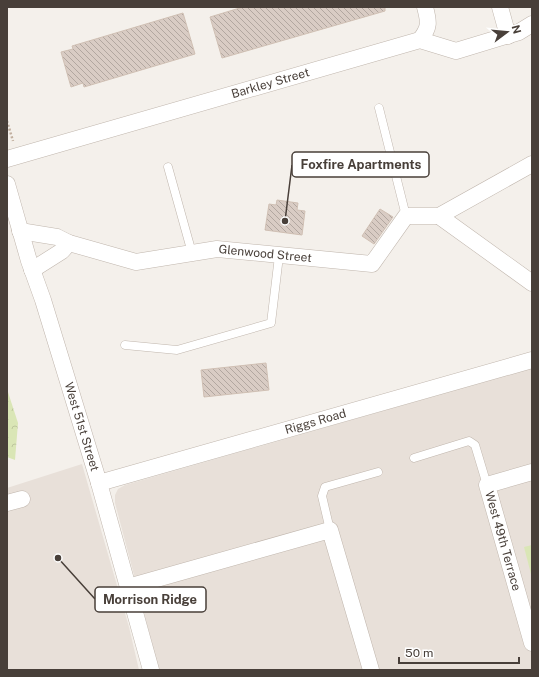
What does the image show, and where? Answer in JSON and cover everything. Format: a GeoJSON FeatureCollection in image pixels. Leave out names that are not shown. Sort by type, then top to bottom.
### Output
{"type":"FeatureCollection","features":[{"type":"Feature","properties":{"kind":"street"},"geometry":{"type":"LineString","coordinates":[[425,7],[428,26],[420,40],[456,51],[508,36],[519,32],[532,24]]}},
{"type":"Feature","properties":{"kind":"street"},"geometry":{"type":"LineString","coordinates":[[500,7],[508,36]]}},
{"type":"Feature","properties":{"kind":"street","name":"Barkley Street"},"geometry":{"type":"LineString","coordinates":[[7,159],[420,40]]}},
{"type":"Feature","properties":{"kind":"street"},"geometry":{"type":"LineString","coordinates":[[406,216],[439,216],[532,164]]}},
{"type":"Feature","properties":{"kind":"street","name":"West 51st Street"},"geometry":{"type":"LineString","coordinates":[[7,184],[20,231],[99,483],[151,670]]}},
{"type":"Feature","properties":{"kind":"street","name":"Glenwood Street"},"geometry":{"type":"LineString","coordinates":[[20,231],[57,237],[69,243],[136,262],[218,249],[372,264],[406,216]]}},
{"type":"Feature","properties":{"kind":"street"},"geometry":{"type":"LineString","coordinates":[[439,216],[532,283]]}},
{"type":"Feature","properties":{"kind":"street"},"geometry":{"type":"LineString","coordinates":[[32,270],[62,250],[69,243]]}},
{"type":"Feature","properties":{"kind":"street","name":"Riggs Road"},"geometry":{"type":"LineString","coordinates":[[99,483],[532,360]]}},
{"type":"Feature","properties":{"kind":"street","name":"West 49th Terrace"},"geometry":{"type":"LineString","coordinates":[[532,472],[487,485],[532,643]]}},
{"type":"Feature","properties":{"kind":"street"},"geometry":{"type":"LineString","coordinates":[[128,587],[330,530],[371,670]]}},
{"type":"Feature","properties":{"kind":"lane"},"geometry":{"type":"LineString","coordinates":[[379,108],[406,216]]}},
{"type":"Feature","properties":{"kind":"lane"},"geometry":{"type":"LineString","coordinates":[[168,167],[192,253]]}},
{"type":"Feature","properties":{"kind":"lane"},"geometry":{"type":"LineString","coordinates":[[125,345],[177,350],[271,323],[279,256]]}},
{"type":"Feature","properties":{"kind":"lane"},"geometry":{"type":"LineString","coordinates":[[414,458],[469,441],[475,445],[487,485]]}},
{"type":"Feature","properties":{"kind":"lane"},"geometry":{"type":"LineString","coordinates":[[330,530],[322,496],[325,487],[378,472]]}},
{"type":"Feature","properties":{"kind":"path"},"geometry":{"type":"LineString","coordinates":[[7,121],[13,143]]}},
{"type":"Feature","properties":{"kind":"shaded area"},"geometry":{"type":"Polygon","coordinates":[[[532,368],[532,670],[157,670],[152,643],[115,503],[115,495],[118,489],[125,485],[532,368]]]}},
{"type":"Feature","properties":{"kind":"shaded area"},"geometry":{"type":"Polygon","coordinates":[[[82,464],[129,627],[139,670],[7,670],[7,488],[82,464]]]}},
{"type":"Feature","properties":{"kind":"green space"},"geometry":{"type":"Polygon","coordinates":[[[7,389],[18,423],[15,460],[7,457],[7,389]]]}},
{"type":"Feature","properties":{"kind":"green space"},"geometry":{"type":"Polygon","coordinates":[[[532,545],[532,578],[524,547],[532,545]]]}},
{"type":"Feature","properties":{"kind":"building"},"geometry":{"type":"Polygon","coordinates":[[[243,7],[385,7],[385,11],[222,58],[210,17],[243,7]]]}},
{"type":"Feature","properties":{"kind":"building"},"geometry":{"type":"Polygon","coordinates":[[[183,13],[195,54],[84,87],[83,83],[71,87],[61,52],[73,49],[72,46],[183,13]]]}},
{"type":"Feature","properties":{"kind":"building"},"geometry":{"type":"Polygon","coordinates":[[[277,200],[298,203],[297,210],[305,211],[302,235],[265,230],[269,204],[276,205],[277,200]]]}},
{"type":"Feature","properties":{"kind":"building"},"geometry":{"type":"Polygon","coordinates":[[[380,209],[393,217],[374,244],[362,236],[380,209]]]}},
{"type":"Feature","properties":{"kind":"building"},"geometry":{"type":"Polygon","coordinates":[[[266,363],[269,390],[204,397],[201,370],[266,363]]]}},
{"type":"Feature","properties":{"kind":"place","name":"Foxfire Apartments"},"geometry":{"type":"Point","coordinates":[285,221]}},
{"type":"Feature","properties":{"kind":"place","name":"Morrison Ridge"},"geometry":{"type":"Point","coordinates":[58,558]}}]}
